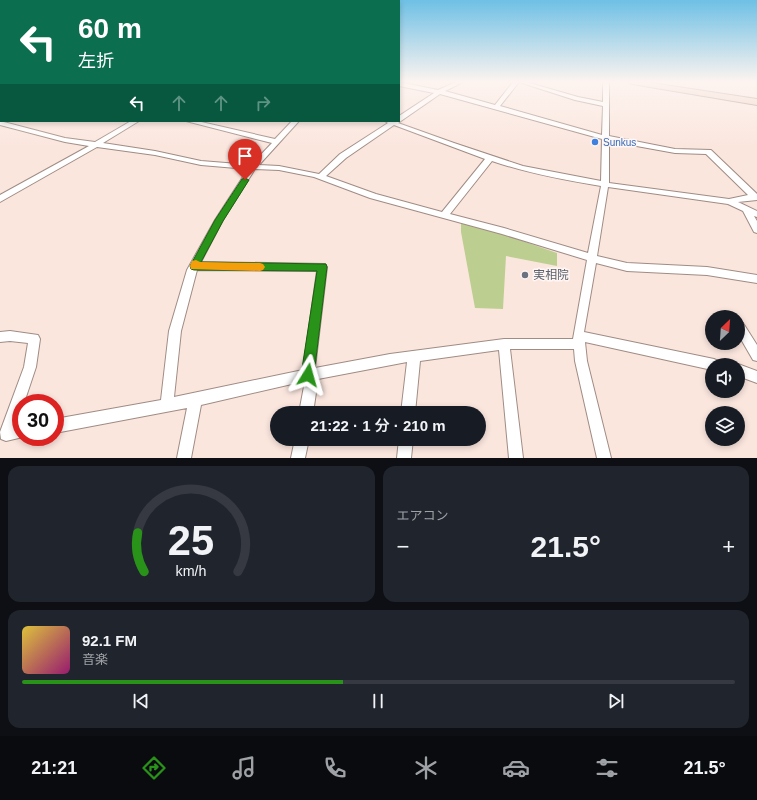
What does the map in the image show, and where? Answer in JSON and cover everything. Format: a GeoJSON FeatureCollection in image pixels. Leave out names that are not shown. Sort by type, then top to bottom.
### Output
{"type":"FeatureCollection","features":[{"type":"Feature","properties":{"kind":"street"},"geometry":{"type":"LineString","coordinates":[[400,117],[421,103]]}},
{"type":"Feature","properties":{"kind":"street"},"geometry":{"type":"LineString","coordinates":[[482,103],[606,138],[675,151],[708,152],[756,197]]}},
{"type":"Feature","properties":{"kind":"street"},"geometry":{"type":"LineString","coordinates":[[496,107],[499,103]]}},
{"type":"Feature","properties":{"kind":"street"},"geometry":{"type":"LineString","coordinates":[[598,103],[606,105],[605,184],[591,257],[578,340],[585,382],[604,458]]}},
{"type":"Feature","properties":{"kind":"street"},"geometry":{"type":"LineString","coordinates":[[0,199],[134,122]]}},
{"type":"Feature","properties":{"kind":"street"},"geometry":{"type":"LineString","coordinates":[[193,122],[277,142]]}},
{"type":"Feature","properties":{"kind":"street"},"geometry":{"type":"LineString","coordinates":[[166,404],[175,331],[194,266],[219,220],[253,167],[295,122]]}},
{"type":"Feature","properties":{"kind":"street"},"geometry":{"type":"LineString","coordinates":[[320,176],[343,156],[393,122]]}},
{"type":"Feature","properties":{"kind":"street"},"geometry":{"type":"LineString","coordinates":[[396,122],[445,143],[490,158],[561,177],[639,190],[730,202],[757,214]]}},
{"type":"Feature","properties":{"kind":"street"},"geometry":{"type":"LineString","coordinates":[[0,123],[65,140],[155,153],[201,163],[279,168],[320,176],[342,186],[373,196],[504,231],[569,252],[627,267],[707,271],[757,279]]}},
{"type":"Feature","properties":{"kind":"street"},"geometry":{"type":"LineString","coordinates":[[444,215],[490,158]]}},
{"type":"Feature","properties":{"kind":"street"},"geometry":{"type":"LineString","coordinates":[[730,202],[738,199],[756,197]]}},
{"type":"Feature","properties":{"kind":"street"},"geometry":{"type":"LineString","coordinates":[[747,210],[757,230]]}},
{"type":"Feature","properties":{"kind":"street"},"geometry":{"type":"LineString","coordinates":[[194,266],[322,267],[307,406]]}},
{"type":"Feature","properties":{"kind":"street"},"geometry":{"type":"LineString","coordinates":[[0,337],[10,336],[34,339],[30,367],[20,394]]}},
{"type":"Feature","properties":{"kind":"street"},"geometry":{"type":"LineString","coordinates":[[745,336],[757,356]]}},
{"type":"Feature","properties":{"kind":"street"},"geometry":{"type":"LineString","coordinates":[[64,424],[166,404],[195,400],[310,374],[414,356],[504,344],[578,340],[705,363]]}},
{"type":"Feature","properties":{"kind":"street"},"geometry":{"type":"LineString","coordinates":[[504,344],[516,458]]}},
{"type":"Feature","properties":{"kind":"street"},"geometry":{"type":"LineString","coordinates":[[409,406],[414,356]]}},
{"type":"Feature","properties":{"kind":"street"},"geometry":{"type":"LineString","coordinates":[[745,373],[757,377]]}},
{"type":"Feature","properties":{"kind":"street"},"geometry":{"type":"LineString","coordinates":[[184,458],[195,400]]}},
{"type":"Feature","properties":{"kind":"street"},"geometry":{"type":"LineString","coordinates":[[12,417],[6,434],[12,433]]}},
{"type":"Feature","properties":{"kind":"street"},"geometry":{"type":"LineString","coordinates":[[298,458],[301,446]]}},
{"type":"Feature","properties":{"kind":"street"},"geometry":{"type":"LineString","coordinates":[[404,458],[405,446]]}},
{"type":"Feature","properties":{"kind":"green space"},"geometry":{"type":"Polygon","coordinates":[[[461,222],[491,230],[557,253],[557,266],[506,256],[503,309],[475,308],[461,232],[461,222]]]}},
{"type":"Feature","properties":{"kind":"slow traffic"},"geometry":{"type":"LineString","coordinates":[[196,264],[194,266],[260,267]]}},
{"type":"Feature","properties":{"kind":"place","name":"Sunkus"},"geometry":{"type":"Point","coordinates":[595,142]}},
{"type":"Feature","properties":{"kind":"place","name":"実相院"},"geometry":{"type":"Point","coordinates":[525,275]}},
{"type":"Feature","properties":{"kind":"route"},"geometry":{"type":"LineString","coordinates":[[245,180],[219,220],[194,266],[280,268],[322,267],[308,375]]}}]}
